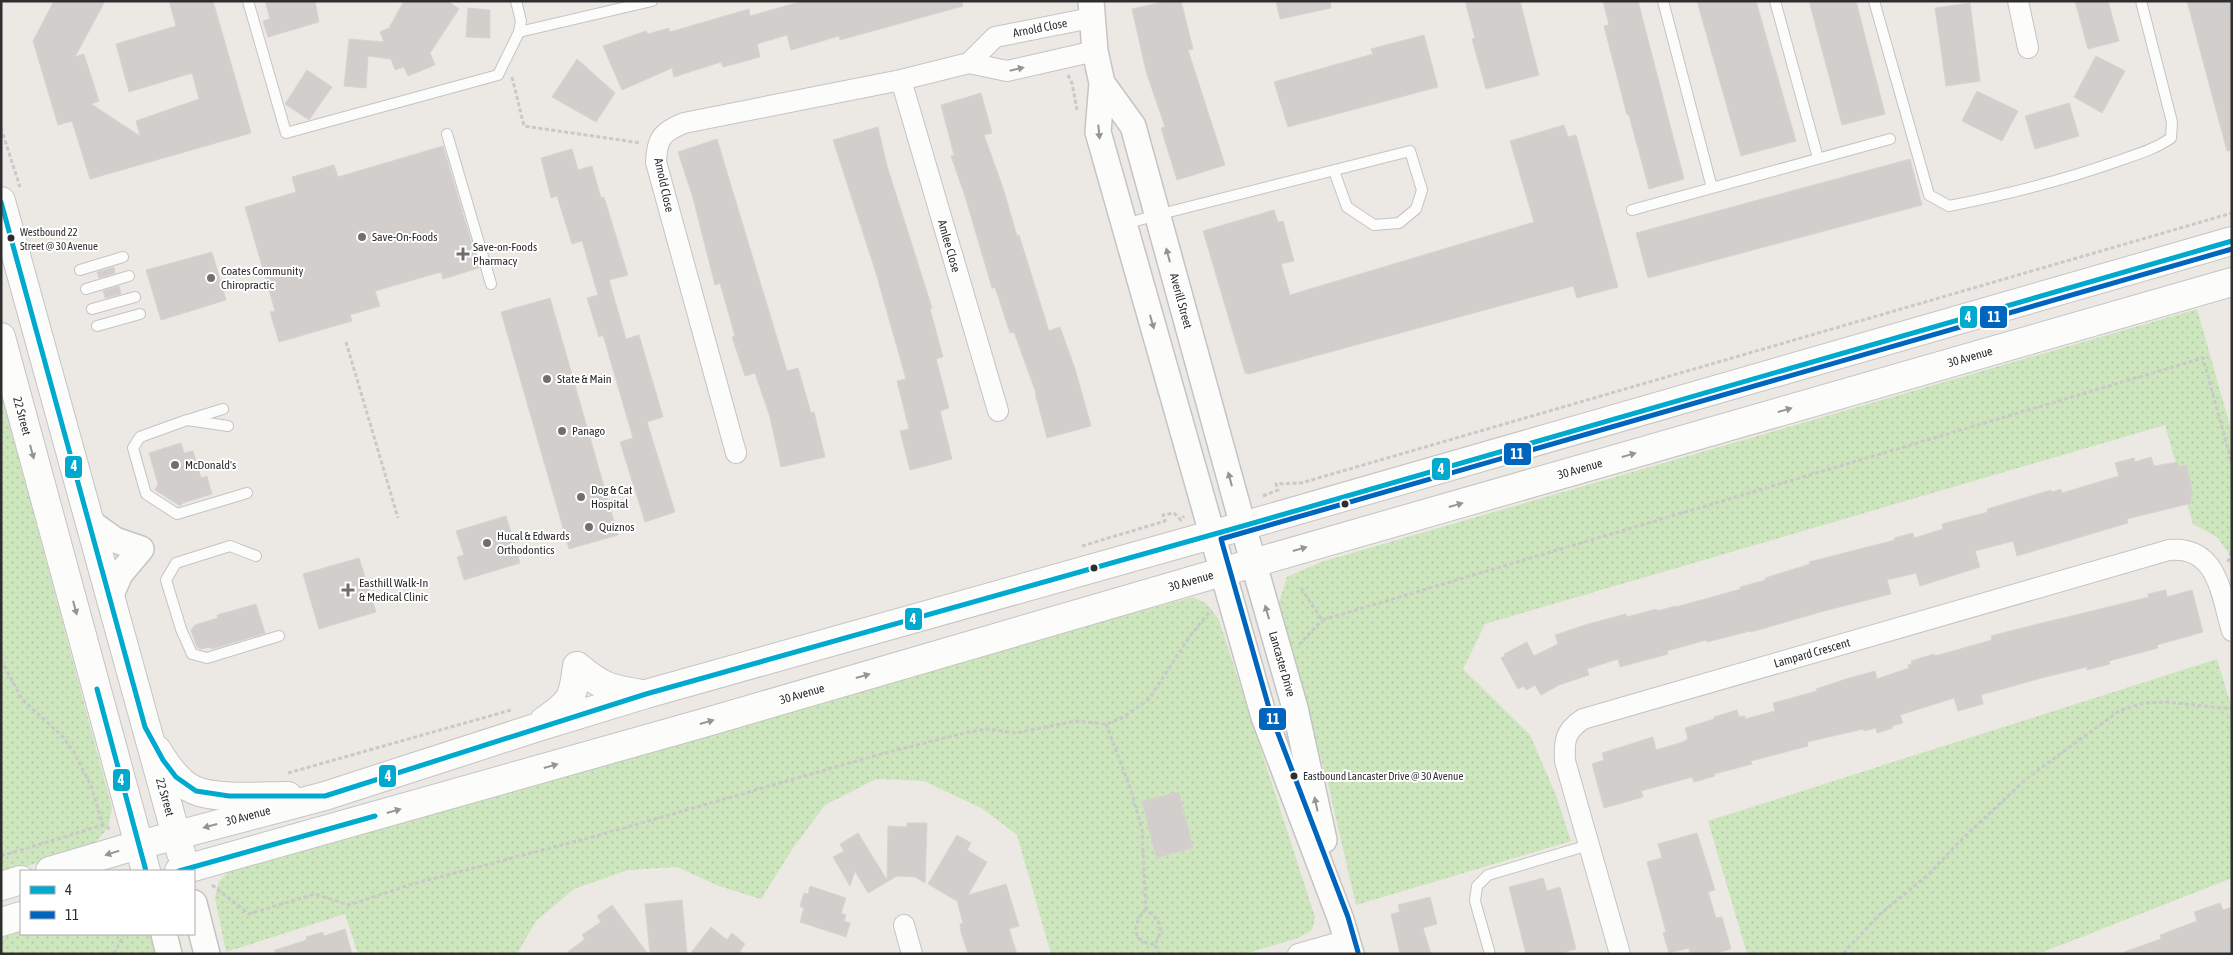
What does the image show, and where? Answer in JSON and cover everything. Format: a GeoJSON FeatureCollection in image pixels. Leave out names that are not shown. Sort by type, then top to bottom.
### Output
{"type":"FeatureCollection","features":[{"type":"Feature","properties":{"kind":"main road","name":"22 Street"},"geometry":{"type":"LineString","coordinates":[[1,201],[91,523],[145,727],[188,870]]}},
{"type":"Feature","properties":{"kind":"main road","name":"30 Avenue"},"geometry":{"type":"LineString","coordinates":[[53,870],[139,845],[325,796],[646,694],[1243,526],[2232,241]]}},
{"type":"Feature","properties":{"kind":"main road","name":"30 Avenue"},"geometry":{"type":"LineString","coordinates":[[195,871],[1253,563],[2232,282]]}},
{"type":"Feature","properties":{"kind":"main road","name":"22 Street"},"geometry":{"type":"LineString","coordinates":[[1,337],[146,870]]}},
{"type":"Feature","properties":{"kind":"main road"},"geometry":{"type":"LineString","coordinates":[[535,728],[562,708],[573,694],[577,666],[596,682],[616,690],[646,694]]}},
{"type":"Feature","properties":{"kind":"main road"},"geometry":{"type":"LineString","coordinates":[[145,727],[163,760],[176,776],[196,791],[229,796],[325,796]]}},
{"type":"Feature","properties":{"kind":"main road"},"geometry":{"type":"LineString","coordinates":[[1,886],[20,880]]}},
{"type":"Feature","properties":{"kind":"main road"},"geometry":{"type":"LineString","coordinates":[[1,922],[20,916]]}},
{"type":"Feature","properties":{"kind":"street"},"geometry":{"type":"LineString","coordinates":[[2018,1],[2028,48]]}},
{"type":"Feature","properties":{"kind":"street","name":"Averill Street"},"geometry":{"type":"LineString","coordinates":[[1091,10],[1094,51],[1102,83],[1098,132],[1212,534]]}},
{"type":"Feature","properties":{"kind":"street","name":"Arnold Close"},"geometry":{"type":"LineString","coordinates":[[969,63],[995,38],[1091,10]]}},
{"type":"Feature","properties":{"kind":"street","name":"Arnold Close"},"geometry":{"type":"LineString","coordinates":[[736,453],[656,162],[657,145],[666,133],[684,123],[901,80],[969,63],[1007,71],[1094,51]]}},
{"type":"Feature","properties":{"kind":"street","name":"Amlee Close"},"geometry":{"type":"LineString","coordinates":[[901,80],[998,411]]}},
{"type":"Feature","properties":{"kind":"street","name":"Averill Street"},"geometry":{"type":"LineString","coordinates":[[1102,83],[1133,126],[1243,526]]}},
{"type":"Feature","properties":{"kind":"street"},"geometry":{"type":"LineString","coordinates":[[91,523],[115,540],[141,549],[120,574],[110,597]]}},
{"type":"Feature","properties":{"kind":"street","name":"Lancaster Drive"},"geometry":{"type":"LineString","coordinates":[[1243,526],[1295,708],[1346,938]]}},
{"type":"Feature","properties":{"kind":"street"},"geometry":{"type":"LineString","coordinates":[[1212,534],[1264,717],[1346,938],[1298,954]]}},
{"type":"Feature","properties":{"kind":"street","name":"Lampard Crescent"},"geometry":{"type":"LineString","coordinates":[[1620,954],[1565,761],[1564,749],[1568,732],[1583,719],[2169,550],[2191,551],[2200,555],[2208,563],[2218,582],[2232,631]]}},
{"type":"Feature","properties":{"kind":"street"},"geometry":{"type":"LineString","coordinates":[[195,907],[206,954]]}},
{"type":"Feature","properties":{"kind":"street"},"geometry":{"type":"LineString","coordinates":[[904,925],[912,954]]}},
{"type":"Feature","properties":{"kind":"street"},"geometry":{"type":"LineString","coordinates":[[164,935],[169,954]]}},
{"type":"Feature","properties":{"kind":"lane"},"geometry":{"type":"LineString","coordinates":[[248,1],[286,133],[498,75],[519,32],[521,21],[516,1]]}},
{"type":"Feature","properties":{"kind":"lane"},"geometry":{"type":"LineString","coordinates":[[519,32],[652,1]]}},
{"type":"Feature","properties":{"kind":"lane"},"geometry":{"type":"LineString","coordinates":[[1662,1],[1712,188]]}},
{"type":"Feature","properties":{"kind":"lane"},"geometry":{"type":"LineString","coordinates":[[1775,1],[1818,158]]}},
{"type":"Feature","properties":{"kind":"lane"},"geometry":{"type":"LineString","coordinates":[[1874,1],[1929,195],[1949,206],[1998,196],[2088,171],[2158,147],[2171,138],[2172,122],[2141,1]]}},
{"type":"Feature","properties":{"kind":"lane"},"geometry":{"type":"LineString","coordinates":[[447,134],[491,284]]}},
{"type":"Feature","properties":{"kind":"lane"},"geometry":{"type":"LineString","coordinates":[[1632,210],[1890,139]]}},
{"type":"Feature","properties":{"kind":"lane"},"geometry":{"type":"LineString","coordinates":[[1124,225],[1410,151],[1422,190],[1416,209],[1399,223],[1374,225],[1348,207],[1334,171]]}},
{"type":"Feature","properties":{"kind":"lane"},"geometry":{"type":"LineString","coordinates":[[80,270],[123,257]]}},
{"type":"Feature","properties":{"kind":"lane"},"geometry":{"type":"LineString","coordinates":[[86,289],[129,276]]}},
{"type":"Feature","properties":{"kind":"lane"},"geometry":{"type":"LineString","coordinates":[[92,309],[135,297]]}},
{"type":"Feature","properties":{"kind":"lane"},"geometry":{"type":"LineString","coordinates":[[97,326],[140,314]]}},
{"type":"Feature","properties":{"kind":"lane"},"geometry":{"type":"LineString","coordinates":[[223,408],[140,437],[133,448],[146,494],[177,514],[247,493]]}},
{"type":"Feature","properties":{"kind":"lane"},"geometry":{"type":"LineString","coordinates":[[187,420],[228,426]]}},
{"type":"Feature","properties":{"kind":"lane"},"geometry":{"type":"LineString","coordinates":[[256,556],[230,546],[176,563],[166,580],[181,629],[192,654],[207,658],[279,636]]}},
{"type":"Feature","properties":{"kind":"lane"},"geometry":{"type":"LineString","coordinates":[[1490,954],[1475,901],[1477,886],[1488,875],[1589,845]]}},
{"type":"Feature","properties":{"kind":"path"},"geometry":{"type":"LineString","coordinates":[[506,58],[524,126],[657,145]]}},
{"type":"Feature","properties":{"kind":"path"},"geometry":{"type":"LineString","coordinates":[[1261,499],[1265,494],[1278,490],[1276,484],[1301,483],[2232,213]]}},
{"type":"Feature","properties":{"kind":"path"},"geometry":{"type":"LineString","coordinates":[[346,342],[398,518]]}},
{"type":"Feature","properties":{"kind":"path"},"geometry":{"type":"LineString","coordinates":[[1294,650],[1322,620],[2203,358],[2232,464]]}},
{"type":"Feature","properties":{"kind":"path"},"geometry":{"type":"LineString","coordinates":[[1301,588],[1322,620]]}},
{"type":"Feature","properties":{"kind":"path"},"geometry":{"type":"LineString","coordinates":[[195,877],[249,914],[315,894],[349,905],[409,885],[596,836],[870,757],[968,732],[988,729],[1016,734],[1076,722],[1106,724],[1122,718],[1150,699],[1190,636],[1215,606]]}},
{"type":"Feature","properties":{"kind":"path"},"geometry":{"type":"LineString","coordinates":[[1,660],[22,699],[63,737],[74,752],[91,786],[104,825],[1,856]]}},
{"type":"Feature","properties":{"kind":"path"},"geometry":{"type":"LineString","coordinates":[[1844,954],[1879,916],[1929,874],[1959,842],[2026,779],[2119,711],[2143,703],[2167,702],[2232,709]]}},
{"type":"Feature","properties":{"kind":"path"},"geometry":{"type":"LineString","coordinates":[[1106,724],[1131,790],[1142,830],[1146,909],[1160,925],[1161,934],[1156,944],[1159,954]]}},
{"type":"Feature","properties":{"kind":"path"},"geometry":{"type":"LineString","coordinates":[[1146,909],[1138,918],[1136,929],[1139,938],[1147,944],[1156,944]]}},
{"type":"Feature","properties":{"kind":"path"},"geometry":{"type":"LineString","coordinates":[[114,954],[124,935]]}},
{"type":"Feature","properties":{"kind":"green space"},"geometry":{"type":"Polygon","coordinates":[[[2197,309],[2232,433],[2232,558],[2217,537],[2193,524],[2165,425],[1485,624],[1463,669],[1530,735],[1556,795],[1571,841],[1356,905],[1328,784],[1278,606],[1287,577],[1321,562],[2197,309]]]}},
{"type":"Feature","properties":{"kind":"green space"},"geometry":{"type":"Polygon","coordinates":[[[1,392],[112,808],[108,828],[91,847],[1,874],[1,392]]]}},
{"type":"Feature","properties":{"kind":"green space"},"geometry":{"type":"Polygon","coordinates":[[[1193,597],[1206,603],[1219,620],[1315,917],[1312,930],[1298,938],[1245,954],[1051,954],[1017,835],[983,809],[924,781],[876,779],[825,805],[793,848],[761,899],[719,886],[677,867],[628,870],[574,889],[536,921],[517,954],[358,954],[345,914],[226,952],[215,898],[219,881],[231,869],[901,676],[1193,597]]]}},
{"type":"Feature","properties":{"kind":"green space"},"geometry":{"type":"Polygon","coordinates":[[[2217,659],[2232,709],[2232,878],[2038,954],[1747,954],[1708,821],[2217,659]]]}},
{"type":"Feature","properties":{"kind":"green space"},"geometry":{"type":"Polygon","coordinates":[[[20,929],[20,935],[151,935],[157,954],[1,954],[1,935],[20,929]]]}},
{"type":"Feature","properties":{"kind":"building"},"geometry":{"type":"Polygon","coordinates":[[[54,1],[105,1],[75,57],[84,54],[99,101],[91,104],[140,136],[136,121],[199,99],[192,73],[129,92],[116,44],[176,26],[169,1],[213,1],[251,133],[90,179],[72,121],[58,125],[33,41],[54,1]]]}},
{"type":"Feature","properties":{"kind":"building"},"geometry":{"type":"Polygon","coordinates":[[[265,1],[315,1],[319,22],[268,37],[263,21],[270,19],[265,1]]]}},
{"type":"Feature","properties":{"kind":"building"},"geometry":{"type":"Polygon","coordinates":[[[404,1],[448,1],[459,9],[430,53],[435,65],[408,76],[404,67],[395,70],[391,59],[368,56],[366,88],[344,86],[349,39],[384,42],[380,32],[389,28],[404,1]]]}},
{"type":"Feature","properties":{"kind":"building"},"geometry":{"type":"Polygon","coordinates":[[[803,1],[962,1],[963,6],[840,40],[839,36],[791,50],[787,35],[757,44],[760,57],[723,67],[721,62],[674,77],[672,68],[622,90],[603,46],[646,31],[648,34],[669,28],[670,32],[749,9],[750,16],[803,1]]]}},
{"type":"Feature","properties":{"kind":"building"},"geometry":{"type":"Polygon","coordinates":[[[1167,1],[1181,1],[1193,49],[1188,50],[1225,165],[1177,180],[1161,128],[1165,127],[1146,71],[1132,9],[1167,1]]]}},
{"type":"Feature","properties":{"kind":"building"},"geometry":{"type":"Polygon","coordinates":[[[1276,1],[1330,1],[1331,8],[1280,19],[1276,1]]]}},
{"type":"Feature","properties":{"kind":"building"},"geometry":{"type":"Polygon","coordinates":[[[1465,1],[1520,1],[1539,75],[1486,89],[1472,39],[1475,38],[1465,1]]]}},
{"type":"Feature","properties":{"kind":"building"},"geometry":{"type":"Polygon","coordinates":[[[1603,1],[1638,1],[1684,179],[1649,189],[1629,115],[1627,115],[1604,26],[1609,25],[1603,1]]]}},
{"type":"Feature","properties":{"kind":"building"},"geometry":{"type":"Polygon","coordinates":[[[1697,1],[1756,1],[1796,141],[1741,156],[1697,1]]]}},
{"type":"Feature","properties":{"kind":"building"},"geometry":{"type":"Polygon","coordinates":[[[1809,1],[1856,1],[1885,114],[1842,125],[1809,1]]]}},
{"type":"Feature","properties":{"kind":"building"},"geometry":{"type":"Polygon","coordinates":[[[2075,1],[2108,1],[2119,41],[2088,49],[2075,1]]]}},
{"type":"Feature","properties":{"kind":"building"},"geometry":{"type":"Polygon","coordinates":[[[2187,1],[2232,1],[2232,150],[2227,151],[2187,1]]]}},
{"type":"Feature","properties":{"kind":"building"},"geometry":{"type":"Polygon","coordinates":[[[1970,3],[1980,81],[1946,86],[1935,8],[1970,3]]]}},
{"type":"Feature","properties":{"kind":"building"},"geometry":{"type":"Polygon","coordinates":[[[468,8],[490,10],[490,38],[466,37],[468,8]]]}},
{"type":"Feature","properties":{"kind":"building"},"geometry":{"type":"Polygon","coordinates":[[[1424,35],[1438,87],[1288,127],[1274,82],[1373,54],[1371,49],[1424,35]]]}},
{"type":"Feature","properties":{"kind":"building"},"geometry":{"type":"Polygon","coordinates":[[[2096,56],[2125,71],[2102,113],[2074,97],[2096,56]]]}},
{"type":"Feature","properties":{"kind":"building"},"geometry":{"type":"Polygon","coordinates":[[[577,59],[615,93],[596,122],[552,97],[577,59]]]}},
{"type":"Feature","properties":{"kind":"building"},"geometry":{"type":"Polygon","coordinates":[[[307,70],[332,87],[309,120],[285,104],[307,70]]]}},
{"type":"Feature","properties":{"kind":"building"},"geometry":{"type":"Polygon","coordinates":[[[1977,91],[2018,111],[2002,141],[1962,121],[1977,91]]]}},
{"type":"Feature","properties":{"kind":"building"},"geometry":{"type":"Polygon","coordinates":[[[981,93],[992,133],[984,135],[1003,188],[1017,236],[1019,235],[1049,331],[1060,327],[1075,369],[1091,426],[1047,438],[1036,393],[1014,332],[1010,333],[995,287],[992,288],[965,196],[951,156],[954,155],[941,105],[981,93]]]}},
{"type":"Feature","properties":{"kind":"building"},"geometry":{"type":"Polygon","coordinates":[[[2069,103],[2079,136],[2035,149],[2025,116],[2069,103]]]}},
{"type":"Feature","properties":{"kind":"building"},"geometry":{"type":"Polygon","coordinates":[[[1564,125],[1568,137],[1576,135],[1618,287],[1577,298],[1573,286],[1249,374],[1245,373],[1203,231],[1274,210],[1278,222],[1283,221],[1294,261],[1281,264],[1290,295],[1534,222],[1510,141],[1564,125]]]}},
{"type":"Feature","properties":{"kind":"building"},"geometry":{"type":"Polygon","coordinates":[[[878,127],[887,166],[932,308],[930,309],[943,357],[936,359],[949,408],[940,411],[952,459],[910,470],[900,431],[909,429],[897,381],[906,379],[876,273],[833,140],[878,127]]]}},
{"type":"Feature","properties":{"kind":"building"},"geometry":{"type":"Polygon","coordinates":[[[717,139],[787,371],[798,368],[811,413],[814,412],[825,457],[781,467],[770,417],[755,373],[745,376],[732,337],[735,336],[720,283],[715,285],[693,198],[678,152],[717,139]]]}},
{"type":"Feature","properties":{"kind":"building","name":"Save-On-Foods"},"geometry":{"type":"Polygon","coordinates":[[[443,146],[479,268],[443,279],[441,272],[375,291],[380,306],[350,315],[352,321],[279,342],[270,312],[275,311],[245,207],[296,192],[292,177],[334,165],[338,177],[443,146]]]}},
{"type":"Feature","properties":{"kind":"building"},"geometry":{"type":"Polygon","coordinates":[[[572,149],[578,170],[592,166],[601,198],[604,197],[628,275],[609,280],[626,339],[639,335],[663,417],[647,422],[675,512],[645,522],[620,442],[633,438],[603,335],[599,337],[587,298],[598,295],[582,241],[572,244],[557,196],[551,198],[541,158],[572,149]]]}},
{"type":"Feature","properties":{"kind":"building"},"geometry":{"type":"Polygon","coordinates":[[[1910,159],[1922,205],[1648,278],[1636,233],[1910,159]]]}},
{"type":"Feature","properties":{"kind":"building"},"geometry":{"type":"Polygon","coordinates":[[[212,252],[226,300],[161,320],[146,270],[212,252]]]}},
{"type":"Feature","properties":{"kind":"building"},"geometry":{"type":"Polygon","coordinates":[[[114,267],[115,273],[99,278],[97,272],[114,267]]]}},
{"type":"Feature","properties":{"kind":"building"},"geometry":{"type":"Polygon","coordinates":[[[119,286],[121,294],[105,298],[103,291],[119,286]]]}},
{"type":"Feature","properties":{"kind":"building"},"geometry":{"type":"Polygon","coordinates":[[[550,298],[618,535],[569,549],[501,312],[550,298]]]}},
{"type":"Feature","properties":{"kind":"building","name":"McDonald's"},"geometry":{"type":"Polygon","coordinates":[[[181,443],[184,453],[193,451],[201,478],[207,476],[212,494],[183,503],[180,506],[155,490],[158,484],[149,453],[181,443]]]}},
{"type":"Feature","properties":{"kind":"building"},"geometry":{"type":"Polygon","coordinates":[[[2151,457],[2154,466],[2178,462],[2178,466],[2187,465],[2193,496],[2190,497],[2192,503],[2127,519],[2128,523],[2017,556],[2013,541],[1975,551],[1980,567],[1920,586],[1916,573],[1887,580],[1891,594],[1751,632],[1707,642],[1706,640],[1667,651],[1668,654],[1620,667],[1618,659],[1587,669],[1589,675],[1559,685],[1541,695],[1535,685],[1526,690],[1524,686],[1518,689],[1501,658],[1505,656],[1504,654],[1527,642],[1534,656],[1558,644],[1555,635],[1588,624],[1626,614],[1627,617],[1656,609],[1657,611],[1676,607],[1741,589],[1740,587],[1810,564],[1809,562],[1895,540],[1894,538],[1913,533],[1914,538],[1943,529],[1942,524],[1988,512],[1987,509],[2051,490],[2052,492],[2061,489],[2062,493],[2119,476],[2115,463],[2134,458],[2135,462],[2151,457]]]}},
{"type":"Feature","properties":{"kind":"building","name":"Hucal & Edwards Orthodontics"},"geometry":{"type":"Polygon","coordinates":[[[506,516],[520,563],[464,580],[457,557],[464,555],[456,531],[506,516]]]}},
{"type":"Feature","properties":{"kind":"building","name":"Easthill Walk-In & Medical Clinic"},"geometry":{"type":"Polygon","coordinates":[[[359,558],[376,612],[319,629],[303,574],[359,558]]]}},
{"type":"Feature","properties":{"kind":"building"},"geometry":{"type":"Polygon","coordinates":[[[2166,590],[2167,597],[2192,590],[2203,632],[2157,645],[2158,648],[2109,661],[2110,664],[2087,670],[2087,667],[2045,677],[1981,695],[1983,704],[1958,711],[1954,698],[1900,715],[1903,723],[1892,726],[1893,728],[1877,733],[1876,728],[1864,731],[1863,729],[1807,742],[1808,746],[1751,761],[1752,764],[1714,774],[1715,776],[1694,782],[1692,777],[1641,791],[1643,797],[1604,808],[1592,764],[1604,760],[1602,753],[1653,737],[1656,750],[1683,742],[1688,739],[1685,728],[1714,719],[1714,717],[1737,710],[1739,717],[1745,716],[1745,719],[1775,711],[1773,703],[1817,691],[1816,689],[1846,679],[1875,671],[1877,679],[1909,668],[1908,665],[1912,664],[1911,661],[1992,640],[1991,636],[2149,597],[2148,594],[2166,590]]]}},
{"type":"Feature","properties":{"kind":"building"},"geometry":{"type":"Polygon","coordinates":[[[256,604],[265,633],[212,649],[210,647],[201,649],[197,647],[191,630],[195,625],[218,618],[217,615],[256,604]]]}},
{"type":"Feature","properties":{"kind":"building"},"geometry":{"type":"Polygon","coordinates":[[[1179,792],[1193,848],[1156,858],[1142,801],[1179,792]]]}},
{"type":"Feature","properties":{"kind":"building"},"geometry":{"type":"Polygon","coordinates":[[[907,823],[927,823],[925,883],[915,877],[897,876],[868,893],[855,871],[850,886],[833,857],[844,851],[840,844],[858,833],[887,880],[888,826],[907,827],[907,823]]]}},
{"type":"Feature","properties":{"kind":"building"},"geometry":{"type":"Polygon","coordinates":[[[1697,833],[1715,890],[1708,892],[1716,918],[1722,917],[1731,949],[1713,954],[1690,954],[1689,948],[1669,953],[1663,933],[1666,932],[1647,862],[1662,858],[1658,844],[1697,833]]]}},
{"type":"Feature","properties":{"kind":"building"},"geometry":{"type":"Polygon","coordinates":[[[957,835],[971,843],[967,850],[987,862],[968,895],[1006,884],[1019,926],[1009,929],[1017,954],[968,954],[961,932],[960,924],[963,923],[957,901],[928,884],[957,835]]]}},
{"type":"Feature","properties":{"kind":"building"},"geometry":{"type":"Polygon","coordinates":[[[1543,878],[1547,891],[1560,887],[1576,949],[1558,954],[1526,954],[1509,887],[1543,878]]]}},
{"type":"Feature","properties":{"kind":"building"},"geometry":{"type":"Polygon","coordinates":[[[810,886],[846,898],[841,913],[846,915],[844,921],[850,923],[846,937],[800,922],[804,908],[800,906],[804,893],[808,894],[810,886]]]}},
{"type":"Feature","properties":{"kind":"building"},"geometry":{"type":"Polygon","coordinates":[[[1430,897],[1437,924],[1423,928],[1431,954],[1400,954],[1391,914],[1400,912],[1398,905],[1430,897]]]}},
{"type":"Feature","properties":{"kind":"building"},"geometry":{"type":"Polygon","coordinates":[[[682,900],[687,954],[650,954],[645,904],[682,900]]]}},
{"type":"Feature","properties":{"kind":"building"},"geometry":{"type":"Polygon","coordinates":[[[2220,903],[2223,910],[2232,907],[2232,954],[2124,954],[2124,952],[2161,939],[2160,935],[2197,921],[2194,912],[2220,903]]]}},
{"type":"Feature","properties":{"kind":"building"},"geometry":{"type":"Polygon","coordinates":[[[612,905],[648,954],[565,954],[585,939],[582,935],[601,922],[597,916],[612,905]]]}},
{"type":"Feature","properties":{"kind":"building"},"geometry":{"type":"Polygon","coordinates":[[[711,927],[727,940],[732,933],[745,944],[740,951],[744,954],[690,954],[711,927]]]}},
{"type":"Feature","properties":{"kind":"building"},"geometry":{"type":"Polygon","coordinates":[[[345,929],[352,954],[275,954],[275,950],[307,940],[306,937],[323,932],[324,936],[345,929]]]}},
{"type":"Feature","properties":{"kind":"transit line","name":"4"},"geometry":{"type":"LineString","coordinates":[[1,202],[145,727],[163,760],[176,777],[196,791],[229,796],[325,796],[646,694],[1243,526],[2232,241]]}},
{"type":"Feature","properties":{"kind":"transit line","name":"11"},"geometry":{"type":"LineString","coordinates":[[1358,952],[1348,917],[1271,715],[1221,539],[2232,249]]}},
{"type":"Feature","properties":{"kind":"transit line","name":"4"},"geometry":{"type":"LineString","coordinates":[[97,689],[146,870]]}},
{"type":"Feature","properties":{"kind":"transit line","name":"4"},"geometry":{"type":"LineString","coordinates":[[183,870],[375,816]]}},
{"type":"Feature","properties":{"kind":"place","name":"Save-On-Foods"},"geometry":{"type":"Point","coordinates":[362,237]}},
{"type":"Feature","properties":{"kind":"place","name":"Westbound 22 Street @ 30 Avenue"},"geometry":{"type":"Point","coordinates":[11,238]}},
{"type":"Feature","properties":{"kind":"place","name":"Save-on-Foods Pharmacy"},"geometry":{"type":"Point","coordinates":[463,254]}},
{"type":"Feature","properties":{"kind":"place","name":"Coates Community Chiropractic"},"geometry":{"type":"Point","coordinates":[211,278]}},
{"type":"Feature","properties":{"kind":"place","name":"State & Main"},"geometry":{"type":"Point","coordinates":[547,379]}},
{"type":"Feature","properties":{"kind":"place","name":"Panago"},"geometry":{"type":"Point","coordinates":[562,431]}},
{"type":"Feature","properties":{"kind":"place","name":"McDonald's"},"geometry":{"type":"Point","coordinates":[175,465]}},
{"type":"Feature","properties":{"kind":"place","name":"Dog & Cat Hospital"},"geometry":{"type":"Point","coordinates":[581,497]}},
{"type":"Feature","properties":{"kind":"place","name":"Quiznos"},"geometry":{"type":"Point","coordinates":[589,527]}},
{"type":"Feature","properties":{"kind":"place","name":"Hucal & Edwards Orthodontics"},"geometry":{"type":"Point","coordinates":[487,543]}},
{"type":"Feature","properties":{"kind":"place","name":"Easthill Walk-In & Medical Clinic"},"geometry":{"type":"Point","coordinates":[348,590]}},
{"type":"Feature","properties":{"kind":"place","name":"Eastbound Lancaster Drive @ 30 Avenue"},"geometry":{"type":"Point","coordinates":[1294,776]}}]}
